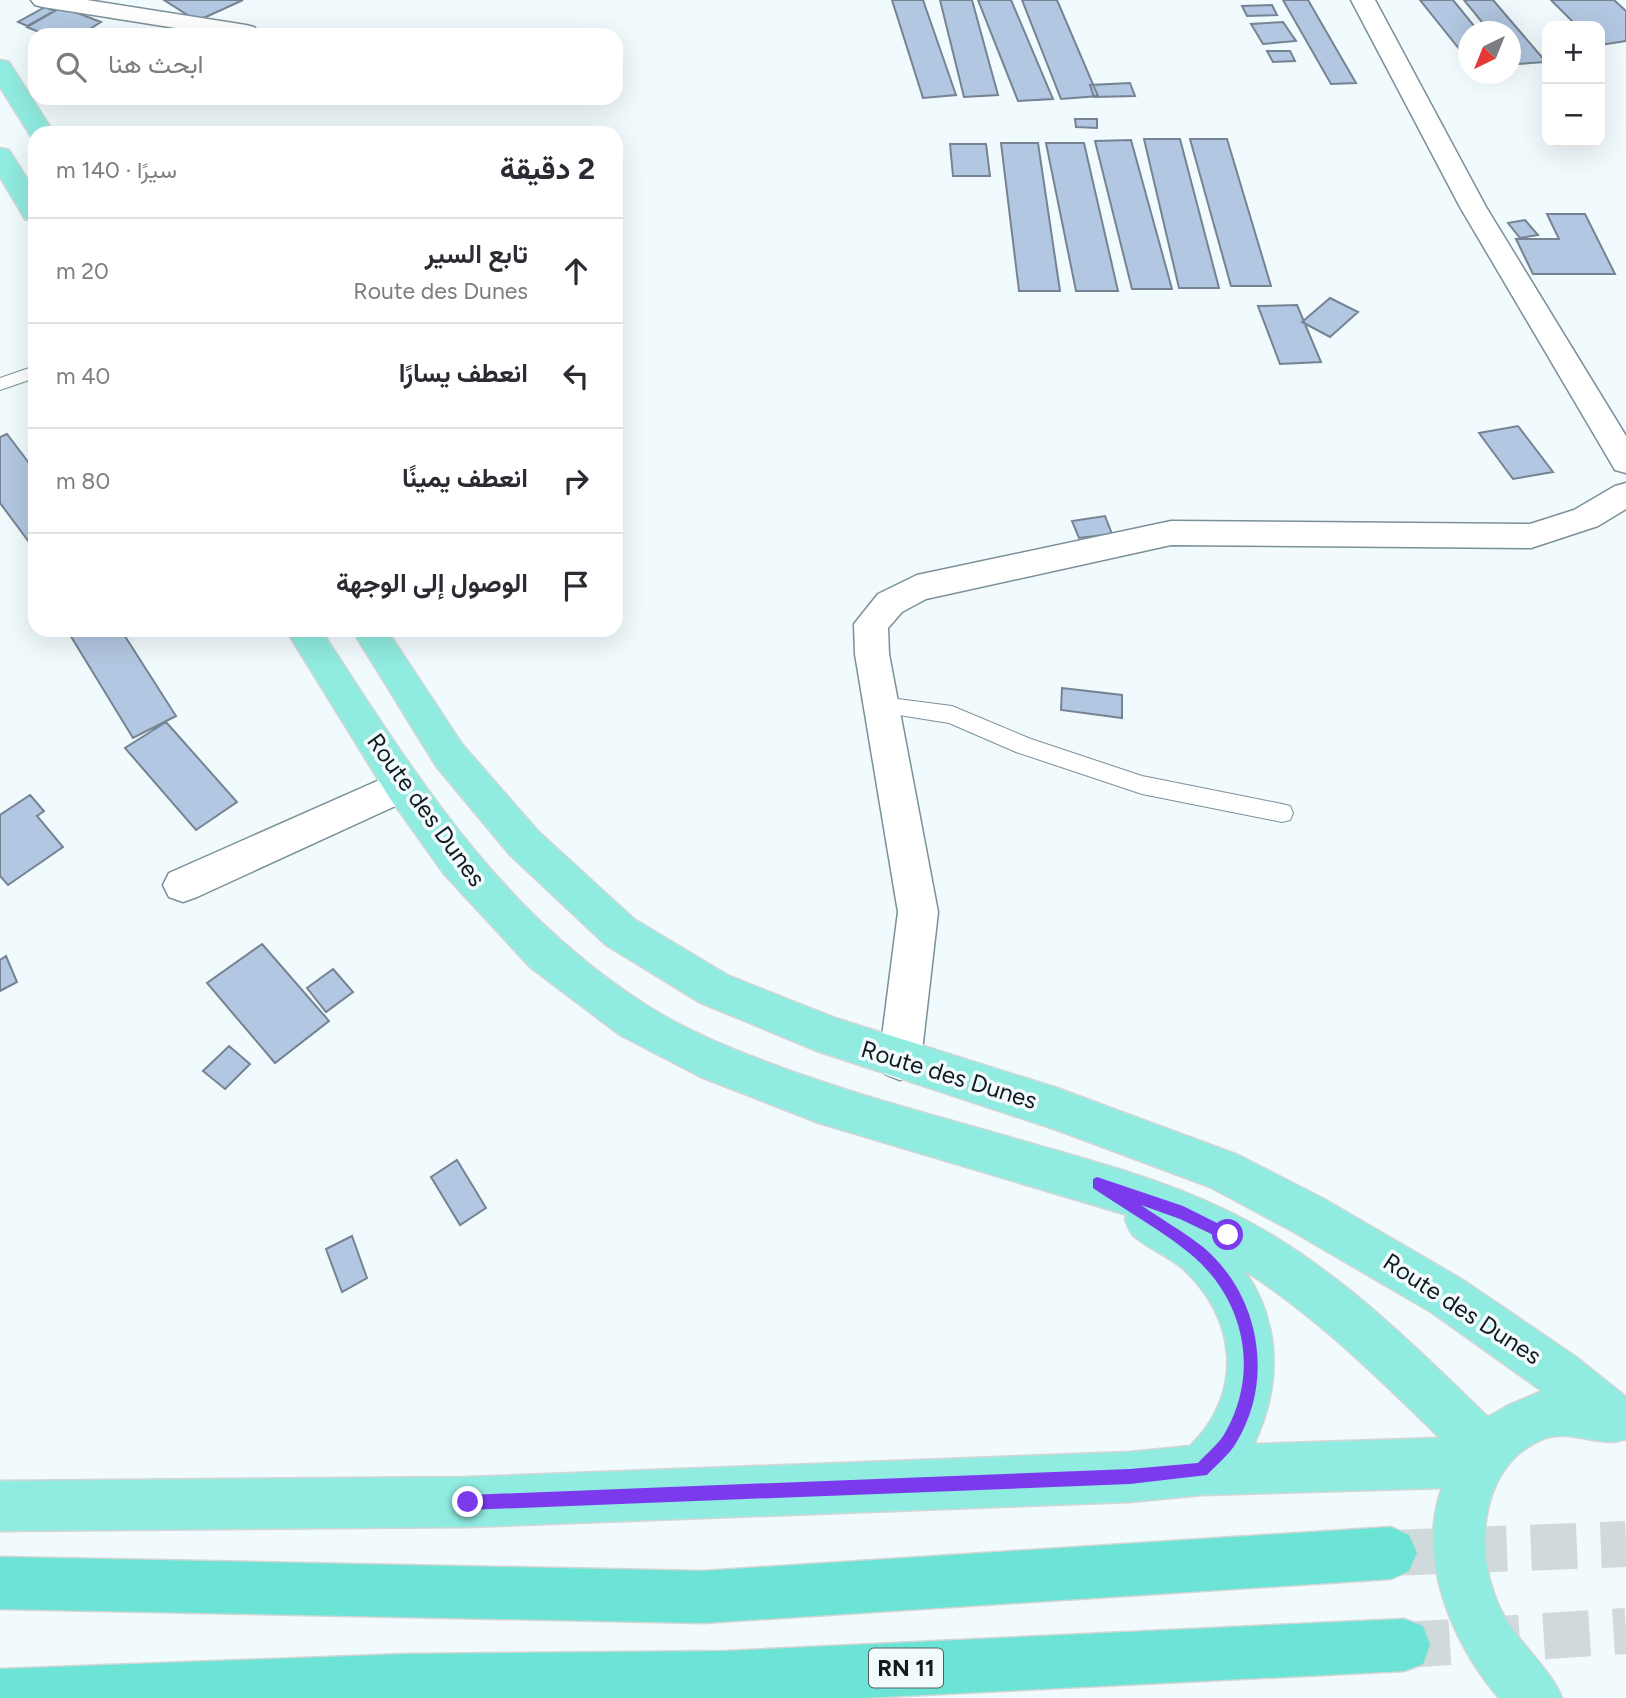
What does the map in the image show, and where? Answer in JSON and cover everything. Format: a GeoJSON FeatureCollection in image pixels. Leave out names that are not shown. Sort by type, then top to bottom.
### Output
{"type":"FeatureCollection","features":[{"type":"Feature","properties":{"kind":"highway"},"geometry":{"type":"LineString","coordinates":[[0,1583],[703,1597],[1391,1553]]}},
{"type":"Feature","properties":{"kind":"highway","name":"RN 11"},"geometry":{"type":"LineString","coordinates":[[7,1697],[407,1681],[726,1678],[1404,1645]]}},
{"type":"Feature","properties":{"kind":"main road"},"geometry":{"type":"LineString","coordinates":[[0,67],[37,126]]}},
{"type":"Feature","properties":{"kind":"main road"},"geometry":{"type":"LineString","coordinates":[[0,156],[28,202]]}},
{"type":"Feature","properties":{"kind":"main road","name":"Route des Dunes"},"geometry":{"type":"LineString","coordinates":[[307,637],[402,786],[458,862],[544,954],[635,1021],[716,1063],[819,1102],[1097,1184],[1183,1213],[1228,1235],[1315,1292],[1357,1328],[1482,1455]]}},
{"type":"Feature","properties":{"kind":"main road","name":"Route des Dunes"},"geometry":{"type":"LineString","coordinates":[[373,637],[449,755],[524,843],[620,932],[714,989],[832,1037],[1057,1109],[1222,1170],[1308,1215],[1447,1296],[1621,1421]]}},
{"type":"Feature","properties":{"kind":"main road"},"geometry":{"type":"LineString","coordinates":[[1097,1184],[1199,1253],[1225,1281],[1243,1317],[1252,1354],[1248,1398],[1231,1438],[1202,1470]]}},
{"type":"Feature","properties":{"kind":"main road"},"geometry":{"type":"LineString","coordinates":[[1535,1698],[1509,1671],[1477,1616],[1461,1559],[1461,1507],[1482,1455],[1521,1422],[1566,1411],[1621,1421]]}},
{"type":"Feature","properties":{"kind":"main road"},"geometry":{"type":"LineString","coordinates":[[0,1506],[468,1502],[1130,1477],[1202,1470],[1482,1455]]}},
{"type":"Feature","properties":{"kind":"street"},"geometry":{"type":"LineString","coordinates":[[43,0],[221,28]]}},
{"type":"Feature","properties":{"kind":"street"},"geometry":{"type":"LineString","coordinates":[[1363,0],[1474,207],[1626,463]]}},
{"type":"Feature","properties":{"kind":"street"},"geometry":{"type":"LineString","coordinates":[[900,1060],[918,912],[872,654],[871,624],[890,603],[917,587],[1171,533],[1531,536],[1586,518],[1626,494]]}},
{"type":"Feature","properties":{"kind":"street"},"geometry":{"type":"LineString","coordinates":[[183,884],[402,786]]}},
{"type":"Feature","properties":{"kind":"lane"},"geometry":{"type":"LineString","coordinates":[[0,384],[28,374]]}},
{"type":"Feature","properties":{"kind":"lane"},"geometry":{"type":"LineString","coordinates":[[882,705],[952,715],[1024,746],[1142,785],[1282,813]]}},
{"type":"Feature","properties":{"kind":"building"},"geometry":{"type":"Polygon","coordinates":[[[164,0],[243,0],[197,21],[164,0]]]}},
{"type":"Feature","properties":{"kind":"building"},"geometry":{"type":"Polygon","coordinates":[[[892,0],[923,0],[956,95],[923,98],[892,0]]]}},
{"type":"Feature","properties":{"kind":"building"},"geometry":{"type":"Polygon","coordinates":[[[940,0],[972,0],[998,95],[964,97],[940,0]]]}},
{"type":"Feature","properties":{"kind":"building"},"geometry":{"type":"Polygon","coordinates":[[[978,0],[1011,0],[1053,99],[1018,101],[978,0]]]}},
{"type":"Feature","properties":{"kind":"building"},"geometry":{"type":"Polygon","coordinates":[[[1022,0],[1057,0],[1098,96],[1061,99],[1022,0]]]}},
{"type":"Feature","properties":{"kind":"building"},"geometry":{"type":"Polygon","coordinates":[[[1283,0],[1308,0],[1356,83],[1331,84],[1283,0]]]}},
{"type":"Feature","properties":{"kind":"building"},"geometry":{"type":"Polygon","coordinates":[[[1420,0],[1453,0],[1470,21],[1458,21],[1458,48],[1420,0]]]}},
{"type":"Feature","properties":{"kind":"building"},"geometry":{"type":"Polygon","coordinates":[[[1464,0],[1493,0],[1511,21],[1481,21],[1464,0]]]}},
{"type":"Feature","properties":{"kind":"building"},"geometry":{"type":"Polygon","coordinates":[[[1551,0],[1614,0],[1626,11],[1626,41],[1605,44],[1605,21],[1572,21],[1551,0]]]}},
{"type":"Feature","properties":{"kind":"building"},"geometry":{"type":"Polygon","coordinates":[[[1272,5],[1277,15],[1247,16],[1242,6],[1272,5]]]}},
{"type":"Feature","properties":{"kind":"building"},"geometry":{"type":"Polygon","coordinates":[[[45,7],[54,11],[27,26],[18,22],[45,7]]]}},
{"type":"Feature","properties":{"kind":"building"},"geometry":{"type":"Polygon","coordinates":[[[62,7],[101,22],[92,28],[27,27],[62,7]]]}},
{"type":"Feature","properties":{"kind":"building"},"geometry":{"type":"Polygon","coordinates":[[[1283,22],[1296,41],[1263,44],[1251,24],[1283,22]]]}},
{"type":"Feature","properties":{"kind":"building"},"geometry":{"type":"Polygon","coordinates":[[[1521,33],[1542,57],[1542,62],[1521,64],[1521,33]]]}},
{"type":"Feature","properties":{"kind":"building"},"geometry":{"type":"Polygon","coordinates":[[[1267,51],[1290,51],[1295,61],[1273,62],[1267,51]]]}},
{"type":"Feature","properties":{"kind":"building"},"geometry":{"type":"Polygon","coordinates":[[[1130,83],[1135,96],[1094,97],[1090,85],[1130,83]]]}},
{"type":"Feature","properties":{"kind":"building"},"geometry":{"type":"Polygon","coordinates":[[[1075,119],[1097,119],[1097,128],[1076,127],[1075,119]]]}},
{"type":"Feature","properties":{"kind":"building"},"geometry":{"type":"Polygon","coordinates":[[[1144,139],[1180,139],[1219,288],[1179,288],[1144,139]]]}},
{"type":"Feature","properties":{"kind":"building"},"geometry":{"type":"Polygon","coordinates":[[[1190,139],[1227,139],[1271,286],[1231,286],[1190,139]]]}},
{"type":"Feature","properties":{"kind":"building"},"geometry":{"type":"Polygon","coordinates":[[[1131,140],[1172,289],[1132,289],[1095,141],[1131,140]]]}},
{"type":"Feature","properties":{"kind":"building"},"geometry":{"type":"Polygon","coordinates":[[[1001,143],[1038,143],[1060,291],[1019,291],[1001,143]]]}},
{"type":"Feature","properties":{"kind":"building"},"geometry":{"type":"Polygon","coordinates":[[[1046,143],[1084,143],[1118,291],[1076,291],[1046,143]]]}},
{"type":"Feature","properties":{"kind":"building"},"geometry":{"type":"Polygon","coordinates":[[[950,144],[986,144],[990,176],[953,176],[950,144]]]}},
{"type":"Feature","properties":{"kind":"building"},"geometry":{"type":"Polygon","coordinates":[[[1547,214],[1585,214],[1615,274],[1533,274],[1516,239],[1559,239],[1547,214]]]}},
{"type":"Feature","properties":{"kind":"building"},"geometry":{"type":"Polygon","coordinates":[[[1525,220],[1538,235],[1520,238],[1508,223],[1525,220]]]}},
{"type":"Feature","properties":{"kind":"building"},"geometry":{"type":"Polygon","coordinates":[[[1330,298],[1358,312],[1330,337],[1302,322],[1330,298]]]}},
{"type":"Feature","properties":{"kind":"building"},"geometry":{"type":"Polygon","coordinates":[[[1297,305],[1321,362],[1280,364],[1258,306],[1297,305]]]}},
{"type":"Feature","properties":{"kind":"building"},"geometry":{"type":"Polygon","coordinates":[[[1518,426],[1553,472],[1513,479],[1479,433],[1518,426]]]}},
{"type":"Feature","properties":{"kind":"building"},"geometry":{"type":"Polygon","coordinates":[[[7,434],[28,462],[28,541],[0,503],[0,437],[7,434]]]}},
{"type":"Feature","properties":{"kind":"building"},"geometry":{"type":"Polygon","coordinates":[[[1105,516],[1112,534],[1079,538],[1072,521],[1105,516]]]}},
{"type":"Feature","properties":{"kind":"building"},"geometry":{"type":"Polygon","coordinates":[[[71,637],[125,637],[176,716],[133,738],[71,637]]]}},
{"type":"Feature","properties":{"kind":"building"},"geometry":{"type":"Polygon","coordinates":[[[1062,688],[1122,695],[1122,718],[1061,710],[1062,688]]]}},
{"type":"Feature","properties":{"kind":"building"},"geometry":{"type":"Polygon","coordinates":[[[166,722],[237,802],[196,830],[125,748],[166,722]]]}},
{"type":"Feature","properties":{"kind":"building"},"geometry":{"type":"Polygon","coordinates":[[[30,795],[44,811],[37,816],[63,847],[8,885],[0,876],[0,815],[30,795]]]}},
{"type":"Feature","properties":{"kind":"building"},"geometry":{"type":"Polygon","coordinates":[[[262,944],[329,1021],[275,1063],[207,983],[262,944]]]}},
{"type":"Feature","properties":{"kind":"building"},"geometry":{"type":"Polygon","coordinates":[[[6,956],[17,982],[0,991],[0,960],[6,956]]]}},
{"type":"Feature","properties":{"kind":"building"},"geometry":{"type":"Polygon","coordinates":[[[333,969],[353,992],[326,1012],[307,988],[333,969]]]}},
{"type":"Feature","properties":{"kind":"building"},"geometry":{"type":"Polygon","coordinates":[[[229,1046],[250,1064],[225,1089],[203,1071],[229,1046]]]}},
{"type":"Feature","properties":{"kind":"building"},"geometry":{"type":"Polygon","coordinates":[[[457,1160],[486,1208],[460,1225],[431,1177],[457,1160]]]}},
{"type":"Feature","properties":{"kind":"building"},"geometry":{"type":"Polygon","coordinates":[[[352,1236],[367,1278],[342,1292],[326,1249],[352,1236]]]}},
{"type":"Feature","properties":{"kind":"tunnel"},"geometry":{"type":"LineString","coordinates":[[1391,1553],[1626,1544]]}},
{"type":"Feature","properties":{"kind":"tunnel"},"geometry":{"type":"LineString","coordinates":[[1404,1645],[1626,1631]]}},
{"type":"Feature","properties":{"kind":"route"},"geometry":{"type":"LineString","coordinates":[[468,1502],[1130,1477],[1202,1470],[1231,1438],[1248,1398],[1252,1354],[1243,1317],[1225,1281],[1199,1253],[1097,1184],[1183,1213],[1228,1235]]}}]}
